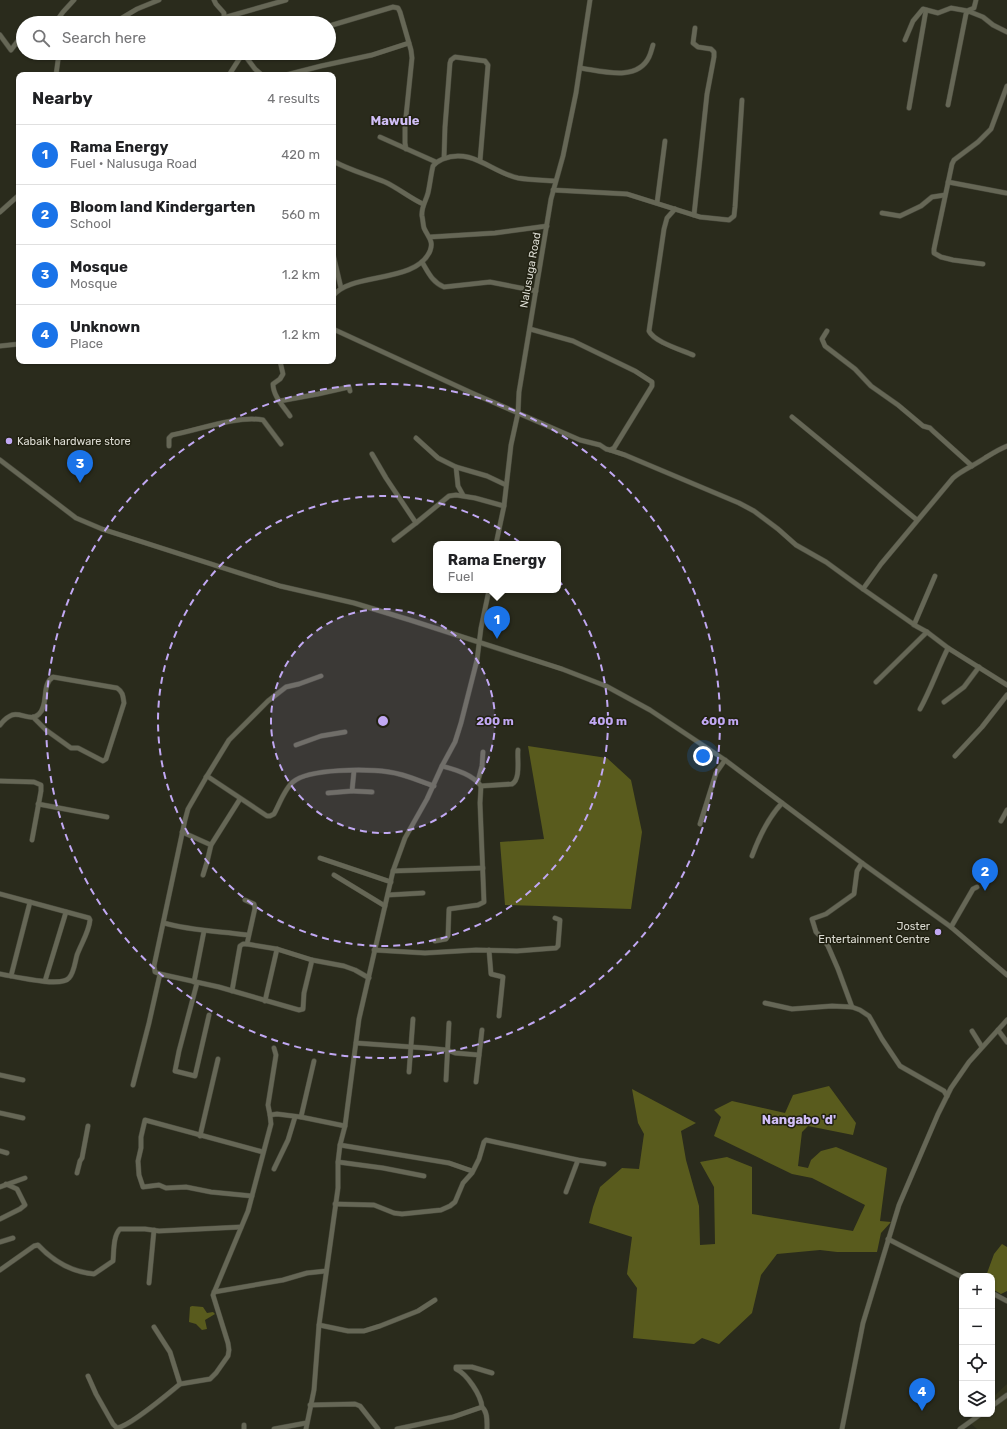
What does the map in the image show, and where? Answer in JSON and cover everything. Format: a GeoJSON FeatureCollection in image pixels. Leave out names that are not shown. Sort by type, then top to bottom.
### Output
{"type":"FeatureCollection","features":[{"type":"Feature","properties":{"kind":"street"},"geometry":{"type":"LineString","coordinates":[[60,16],[74,0]]}},
{"type":"Feature","properties":{"kind":"street"},"geometry":{"type":"LineString","coordinates":[[125,16],[137,9],[159,0]]}},
{"type":"Feature","properties":{"kind":"street"},"geometry":{"type":"LineString","coordinates":[[214,0],[224,13],[224,16]]}},
{"type":"Feature","properties":{"kind":"street"},"geometry":{"type":"LineString","coordinates":[[236,16],[286,0]]}},
{"type":"Feature","properties":{"kind":"street","name":"Nalusuga Road"},"geometry":{"type":"LineString","coordinates":[[497,541],[504,506],[511,445],[518,413],[519,392],[553,190],[563,156],[580,68],[590,0]]}},
{"type":"Feature","properties":{"kind":"street"},"geometry":{"type":"LineString","coordinates":[[948,105],[963,29],[968,11],[974,8],[976,0]]}},
{"type":"Feature","properties":{"kind":"street"},"geometry":{"type":"LineString","coordinates":[[336,24],[393,7],[398,8],[412,58],[405,126],[406,149]]}},
{"type":"Feature","properties":{"kind":"street"},"geometry":{"type":"LineString","coordinates":[[905,40],[915,17],[922,9],[938,13],[951,8],[968,11],[983,17],[993,25],[1007,32]]}},
{"type":"Feature","properties":{"kind":"street"},"geometry":{"type":"LineString","coordinates":[[909,108],[926,10]]}},
{"type":"Feature","properties":{"kind":"street"},"geometry":{"type":"LineString","coordinates":[[694,215],[708,94],[714,57],[714,52],[711,49],[695,45],[695,28]]}},
{"type":"Feature","properties":{"kind":"street"},"geometry":{"type":"LineString","coordinates":[[0,35],[11,50],[16,43]]}},
{"type":"Feature","properties":{"kind":"street"},"geometry":{"type":"LineString","coordinates":[[298,72],[372,55],[409,43]]}},
{"type":"Feature","properties":{"kind":"street"},"geometry":{"type":"LineString","coordinates":[[580,68],[609,72],[634,71],[645,63],[649,57],[653,45]]}},
{"type":"Feature","properties":{"kind":"street"},"geometry":{"type":"LineString","coordinates":[[444,158],[450,63],[455,57],[485,61],[488,65],[480,161]]}},
{"type":"Feature","properties":{"kind":"street"},"geometry":{"type":"LineString","coordinates":[[56,72],[58,60]]}},
{"type":"Feature","properties":{"kind":"street"},"geometry":{"type":"LineString","coordinates":[[232,72],[239,60]]}},
{"type":"Feature","properties":{"kind":"street"},"geometry":{"type":"LineString","coordinates":[[248,60],[258,72]]}},
{"type":"Feature","properties":{"kind":"street"},"geometry":{"type":"LineString","coordinates":[[983,264],[941,257],[934,253],[936,234],[950,170],[954,160],[978,142],[991,129],[1007,86]]}},
{"type":"Feature","properties":{"kind":"street"},"geometry":{"type":"LineString","coordinates":[[553,190],[627,194],[706,218],[726,220],[732,218],[734,216],[742,100]]}},
{"type":"Feature","properties":{"kind":"street"},"geometry":{"type":"LineString","coordinates":[[380,137],[436,162]]}},
{"type":"Feature","properties":{"kind":"street"},"geometry":{"type":"LineString","coordinates":[[657,203],[665,141]]}},
{"type":"Feature","properties":{"kind":"street"},"geometry":{"type":"LineString","coordinates":[[336,293],[340,288],[403,272],[422,262],[431,249],[432,242],[424,227],[422,213],[433,166],[436,162],[450,156],[463,157],[480,161],[518,178],[555,182]]}},
{"type":"Feature","properties":{"kind":"street"},"geometry":{"type":"LineString","coordinates":[[336,163],[369,175],[424,204]]}},
{"type":"Feature","properties":{"kind":"street"},"geometry":{"type":"LineString","coordinates":[[948,182],[1006,193]]}},
{"type":"Feature","properties":{"kind":"street"},"geometry":{"type":"LineString","coordinates":[[882,214],[900,216],[921,206],[932,197],[945,195]]}},
{"type":"Feature","properties":{"kind":"street"},"geometry":{"type":"LineString","coordinates":[[0,212],[16,199]]}},
{"type":"Feature","properties":{"kind":"street"},"geometry":{"type":"LineString","coordinates":[[675,209],[667,218],[664,228],[648,331],[660,341],[693,355]]}},
{"type":"Feature","properties":{"kind":"street"},"geometry":{"type":"LineString","coordinates":[[430,237],[495,233],[547,226]]}},
{"type":"Feature","properties":{"kind":"street"},"geometry":{"type":"LineString","coordinates":[[422,262],[433,280],[444,287],[490,282],[536,291]]}},
{"type":"Feature","properties":{"kind":"street"},"geometry":{"type":"LineString","coordinates":[[336,269],[340,288]]}},
{"type":"Feature","properties":{"kind":"street"},"geometry":{"type":"LineString","coordinates":[[336,330],[580,440],[625,454],[739,503],[754,511],[796,545],[826,562],[948,648],[1007,684]]}},
{"type":"Feature","properties":{"kind":"street"},"geometry":{"type":"LineString","coordinates":[[530,330],[573,341],[635,371],[652,382],[652,386],[614,448],[610,450]]}},
{"type":"Feature","properties":{"kind":"street"},"geometry":{"type":"LineString","coordinates":[[828,331],[822,339],[825,346],[922,426],[930,428],[972,466]]}},
{"type":"Feature","properties":{"kind":"street"},"geometry":{"type":"LineString","coordinates":[[0,346],[16,344]]}},
{"type":"Feature","properties":{"kind":"street"},"geometry":{"type":"LineString","coordinates":[[281,364],[283,374],[274,384],[273,388],[290,416]]}},
{"type":"Feature","properties":{"kind":"street"},"geometry":{"type":"LineString","coordinates":[[280,401],[348,387],[350,391]]}},
{"type":"Feature","properties":{"kind":"street"},"geometry":{"type":"LineString","coordinates":[[792,417],[917,520]]}},
{"type":"Feature","properties":{"kind":"street"},"geometry":{"type":"LineString","coordinates":[[169,446],[169,438],[172,435],[226,422],[244,420],[263,420],[281,444]]}},
{"type":"Feature","properties":{"kind":"street"},"geometry":{"type":"LineString","coordinates":[[416,438],[438,458],[456,467],[487,476],[506,485]]}},
{"type":"Feature","properties":{"kind":"street"},"geometry":{"type":"LineString","coordinates":[[863,589],[873,574],[953,478],[995,451],[1007,446]]}},
{"type":"Feature","properties":{"kind":"street"},"geometry":{"type":"LineString","coordinates":[[372,454],[393,490],[416,523]]}},
{"type":"Feature","properties":{"kind":"street"},"geometry":{"type":"LineString","coordinates":[[0,460],[76,518],[102,529],[280,586],[354,603],[574,673],[606,686],[650,710],[725,760],[862,863],[951,927],[1007,975]]}},
{"type":"Feature","properties":{"kind":"street"},"geometry":{"type":"LineString","coordinates":[[456,467],[458,486],[463,495]]}},
{"type":"Feature","properties":{"kind":"street"},"geometry":{"type":"LineString","coordinates":[[394,540],[449,496],[463,495],[504,506]]}},
{"type":"Feature","properties":{"kind":"street"},"geometry":{"type":"LineString","coordinates":[[914,624],[935,576]]}},
{"type":"Feature","properties":{"kind":"street"},"geometry":{"type":"LineString","coordinates":[[306,1429],[306,1423],[314,1390],[319,1325],[338,1188],[338,1162],[340,1145],[345,1126],[359,1019],[374,950],[393,871],[409,830],[434,786],[442,766],[455,742],[477,660],[488,593]]}},
{"type":"Feature","properties":{"kind":"street"},"geometry":{"type":"LineString","coordinates":[[876,682],[927,632]]}},
{"type":"Feature","properties":{"kind":"street"},"geometry":{"type":"LineString","coordinates":[[920,709],[948,648]]}},
{"type":"Feature","properties":{"kind":"street"},"geometry":{"type":"LineString","coordinates":[[944,702],[964,687],[979,667]]}},
{"type":"Feature","properties":{"kind":"street"},"geometry":{"type":"LineString","coordinates":[[312,960],[304,993],[303,1009],[296,1010],[219,987],[160,974],[154,970],[188,809],[229,740],[286,686],[299,684],[322,676]]}},
{"type":"Feature","properties":{"kind":"street"},"geometry":{"type":"LineString","coordinates":[[0,725],[12,715],[17,714],[34,717],[46,730],[71,748],[78,748],[103,761],[106,759],[124,703],[123,696],[121,691],[117,688],[53,677],[48,683],[42,710],[34,717]]}},
{"type":"Feature","properties":{"kind":"street"},"geometry":{"type":"LineString","coordinates":[[955,756],[982,727],[1007,695]]}},
{"type":"Feature","properties":{"kind":"street"},"geometry":{"type":"LineString","coordinates":[[296,745],[321,736],[345,732]]}},
{"type":"Feature","properties":{"kind":"street"},"geometry":{"type":"LineString","coordinates":[[481,786],[514,783],[517,779],[518,750]]}},
{"type":"Feature","properties":{"kind":"street"},"geometry":{"type":"LineString","coordinates":[[478,781],[482,766],[483,752]]}},
{"type":"Feature","properties":{"kind":"street"},"geometry":{"type":"LineString","coordinates":[[700,824],[716,773],[725,760]]}},
{"type":"Feature","properties":{"kind":"street"},"geometry":{"type":"LineString","coordinates":[[435,941],[446,939],[448,936],[450,909],[478,905],[484,902],[480,803],[481,786],[478,781],[463,773],[442,766]]}},
{"type":"Feature","properties":{"kind":"street"},"geometry":{"type":"LineString","coordinates":[[207,776],[267,816],[274,814],[291,783],[300,777],[324,771],[390,772],[413,778],[434,786]]}},
{"type":"Feature","properties":{"kind":"street"},"geometry":{"type":"LineString","coordinates":[[352,791],[354,771]]}},
{"type":"Feature","properties":{"kind":"street"},"geometry":{"type":"LineString","coordinates":[[202,781],[207,776]]}},
{"type":"Feature","properties":{"kind":"street"},"geometry":{"type":"LineString","coordinates":[[0,781],[34,782],[41,785],[32,840]]}},
{"type":"Feature","properties":{"kind":"street"},"geometry":{"type":"LineString","coordinates":[[328,792],[372,792]]}},
{"type":"Feature","properties":{"kind":"street"},"geometry":{"type":"LineString","coordinates":[[202,875],[211,845],[240,799]]}},
{"type":"Feature","properties":{"kind":"street"},"geometry":{"type":"LineString","coordinates":[[752,856],[764,829],[774,812],[782,803]]}},
{"type":"Feature","properties":{"kind":"street"},"geometry":{"type":"LineString","coordinates":[[38,804],[107,817]]}},
{"type":"Feature","properties":{"kind":"street"},"geometry":{"type":"LineString","coordinates":[[1001,821],[1007,810]]}},
{"type":"Feature","properties":{"kind":"street"},"geometry":{"type":"LineString","coordinates":[[182,832],[211,845]]}},
{"type":"Feature","properties":{"kind":"street"},"geometry":{"type":"LineString","coordinates":[[320,858],[391,882]]}},
{"type":"Feature","properties":{"kind":"street"},"geometry":{"type":"LineString","coordinates":[[852,1007],[836,963],[823,939],[816,932],[812,920],[826,914],[852,896],[855,892],[857,871],[862,863]]}},
{"type":"Feature","properties":{"kind":"street"},"geometry":{"type":"LineString","coordinates":[[393,871],[483,868]]}},
{"type":"Feature","properties":{"kind":"street"},"geometry":{"type":"LineString","coordinates":[[334,875],[385,906]]}},
{"type":"Feature","properties":{"kind":"street"},"geometry":{"type":"LineString","coordinates":[[951,927],[973,890],[977,887]]}},
{"type":"Feature","properties":{"kind":"street"},"geometry":{"type":"LineString","coordinates":[[388,895],[423,893]]}},
{"type":"Feature","properties":{"kind":"street"},"geometry":{"type":"LineString","coordinates":[[0,894],[89,918],[90,923],[69,979],[60,982],[45,981],[0,974]]}},
{"type":"Feature","properties":{"kind":"street"},"geometry":{"type":"LineString","coordinates":[[245,900],[254,905],[247,944]]}},
{"type":"Feature","properties":{"kind":"street"},"geometry":{"type":"LineString","coordinates":[[10,976],[30,902]]}},
{"type":"Feature","properties":{"kind":"street"},"geometry":{"type":"LineString","coordinates":[[45,981],[66,912]]}},
{"type":"Feature","properties":{"kind":"street"},"geometry":{"type":"LineString","coordinates":[[374,950],[425,953],[489,950],[517,951],[556,948],[558,946],[558,919],[565,920]]}},
{"type":"Feature","properties":{"kind":"street"},"geometry":{"type":"LineString","coordinates":[[164,923],[204,931],[248,935]]}},
{"type":"Feature","properties":{"kind":"street"},"geometry":{"type":"LineString","coordinates":[[204,931],[196,982],[175,1071],[195,1076],[209,1015]]}},
{"type":"Feature","properties":{"kind":"street"},"geometry":{"type":"LineString","coordinates":[[232,991],[240,946],[243,944],[277,949],[312,960],[355,970],[369,978]]}},
{"type":"Feature","properties":{"kind":"street"},"geometry":{"type":"LineString","coordinates":[[265,1001],[277,949]]}},
{"type":"Feature","properties":{"kind":"street"},"geometry":{"type":"LineString","coordinates":[[489,950],[491,974],[503,977],[499,1016]]}},
{"type":"Feature","properties":{"kind":"street"},"geometry":{"type":"LineString","coordinates":[[133,1085],[160,974]]}},
{"type":"Feature","properties":{"kind":"street"},"geometry":{"type":"LineString","coordinates":[[765,1003],[792,1009],[832,1006],[852,1007],[860,1010],[869,1016],[900,1066],[944,1091],[947,1096]]}},
{"type":"Feature","properties":{"kind":"street"},"geometry":{"type":"LineString","coordinates":[[409,1072],[413,1019]]}},
{"type":"Feature","properties":{"kind":"street"},"geometry":{"type":"LineString","coordinates":[[842,1429],[863,1323],[899,1206],[947,1096],[961,1073],[1007,1020]]}},
{"type":"Feature","properties":{"kind":"street"},"geometry":{"type":"LineString","coordinates":[[446,1080],[448,1023]]}},
{"type":"Feature","properties":{"kind":"street"},"geometry":{"type":"LineString","coordinates":[[476,1082],[482,1030]]}},
{"type":"Feature","properties":{"kind":"street"},"geometry":{"type":"LineString","coordinates":[[998,1030],[1007,1042]]}},
{"type":"Feature","properties":{"kind":"street"},"geometry":{"type":"LineString","coordinates":[[972,1031],[982,1047]]}},
{"type":"Feature","properties":{"kind":"street"},"geometry":{"type":"LineString","coordinates":[[356,1043],[447,1050],[455,1053],[479,1055]]}},
{"type":"Feature","properties":{"kind":"street"},"geometry":{"type":"LineString","coordinates":[[88,1376],[96,1394],[113,1424],[117,1428],[122,1427],[145,1412],[180,1384],[210,1379],[228,1356],[228,1344],[221,1318],[213,1297],[252,1196],[271,1124],[268,1105],[276,1055],[274,1048]]}},
{"type":"Feature","properties":{"kind":"street"},"geometry":{"type":"LineString","coordinates":[[200,1136],[218,1059]]}},
{"type":"Feature","properties":{"kind":"street"},"geometry":{"type":"LineString","coordinates":[[301,1117],[314,1061]]}},
{"type":"Feature","properties":{"kind":"street"},"geometry":{"type":"LineString","coordinates":[[0,1075],[23,1080]]}},
{"type":"Feature","properties":{"kind":"street"},"geometry":{"type":"LineString","coordinates":[[0,1113],[23,1118]]}},
{"type":"Feature","properties":{"kind":"street"},"geometry":{"type":"LineString","coordinates":[[270,1115],[277,1114],[301,1117],[345,1126]]}},
{"type":"Feature","properties":{"kind":"street"},"geometry":{"type":"LineString","coordinates":[[274,1169],[288,1140],[295,1117]]}},
{"type":"Feature","properties":{"kind":"street"},"geometry":{"type":"LineString","coordinates":[[252,1196],[210,1192],[186,1187],[166,1188],[159,1185],[143,1187],[138,1161],[145,1120],[263,1152]]}},
{"type":"Feature","properties":{"kind":"street"},"geometry":{"type":"LineString","coordinates":[[77,1173],[82,1158],[88,1126]]}},
{"type":"Feature","properties":{"kind":"street"},"geometry":{"type":"LineString","coordinates":[[335,1204],[374,1205],[394,1213],[402,1214],[441,1210],[455,1202],[463,1183],[472,1173],[486,1140],[578,1160],[604,1164]]}},
{"type":"Feature","properties":{"kind":"street"},"geometry":{"type":"LineString","coordinates":[[340,1145],[449,1163],[472,1171]]}},
{"type":"Feature","properties":{"kind":"street"},"geometry":{"type":"LineString","coordinates":[[0,1151],[7,1153]]}},
{"type":"Feature","properties":{"kind":"street"},"geometry":{"type":"LineString","coordinates":[[566,1192],[578,1160]]}},
{"type":"Feature","properties":{"kind":"street"},"geometry":{"type":"LineString","coordinates":[[338,1162],[383,1168],[424,1176]]}},
{"type":"Feature","properties":{"kind":"street"},"geometry":{"type":"LineString","coordinates":[[0,1187],[25,1178]]}},
{"type":"Feature","properties":{"kind":"street"},"geometry":{"type":"LineString","coordinates":[[0,1219],[25,1205],[17,1189],[6,1184]]}},
{"type":"Feature","properties":{"kind":"street"},"geometry":{"type":"LineString","coordinates":[[0,1270],[34,1246],[38,1245],[46,1254],[65,1266],[75,1271],[94,1274],[113,1261],[117,1232],[120,1229],[154,1230],[241,1227]]}},
{"type":"Feature","properties":{"kind":"street"},"geometry":{"type":"LineString","coordinates":[[149,1283],[154,1230]]}},
{"type":"Feature","properties":{"kind":"street"},"geometry":{"type":"LineString","coordinates":[[0,1242],[13,1238]]}},
{"type":"Feature","properties":{"kind":"street"},"geometry":{"type":"LineString","coordinates":[[888,1239],[959,1275]]}},
{"type":"Feature","properties":{"kind":"street"},"geometry":{"type":"LineString","coordinates":[[214,1292],[283,1280],[307,1273],[326,1271]]}},
{"type":"Feature","properties":{"kind":"street"},"geometry":{"type":"LineString","coordinates":[[995,1294],[1007,1300]]}},
{"type":"Feature","properties":{"kind":"street"},"geometry":{"type":"LineString","coordinates":[[319,1325],[348,1331],[364,1331],[418,1311],[435,1300]]}},
{"type":"Feature","properties":{"kind":"street"},"geometry":{"type":"LineString","coordinates":[[154,1327],[169,1349],[180,1384]]}},
{"type":"Feature","properties":{"kind":"street"},"geometry":{"type":"LineString","coordinates":[[487,1429],[487,1415],[482,1407],[482,1402],[472,1385],[461,1372],[456,1369],[456,1367],[472,1367],[492,1373]]}},
{"type":"Feature","properties":{"kind":"street"},"geometry":{"type":"LineString","coordinates":[[995,1404],[1007,1395]]}},
{"type":"Feature","properties":{"kind":"street"},"geometry":{"type":"LineString","coordinates":[[310,1405],[355,1404],[360,1406],[378,1429]]}},
{"type":"Feature","properties":{"kind":"street"},"geometry":{"type":"LineString","coordinates":[[397,1429],[453,1417],[482,1407]]}},
{"type":"Feature","properties":{"kind":"street"},"geometry":{"type":"LineString","coordinates":[[960,1429],[977,1417]]}},
{"type":"Feature","properties":{"kind":"street"},"geometry":{"type":"LineString","coordinates":[[274,1429],[306,1423]]}},
{"type":"Feature","properties":{"kind":"shaded area"},"geometry":{"type":"Polygon","coordinates":[[[528,746],[607,758],[631,780],[642,832],[631,909],[505,905],[500,842],[544,839],[528,746]]]}},
{"type":"Feature","properties":{"kind":"shaded area"},"geometry":{"type":"Polygon","coordinates":[[[829,1086],[856,1123],[853,1135],[808,1126],[802,1132],[798,1166],[808,1168],[811,1160],[821,1151],[836,1147],[887,1168],[880,1221],[891,1222],[881,1233],[877,1252],[837,1252],[820,1250],[777,1254],[761,1275],[752,1313],[719,1344],[702,1338],[694,1344],[633,1338],[637,1288],[627,1274],[632,1237],[589,1223],[600,1187],[622,1168],[639,1169],[644,1134],[638,1123],[632,1089],[696,1123],[681,1131],[686,1160],[699,1206],[700,1245],[715,1244],[714,1187],[700,1162],[727,1157],[752,1167],[752,1214],[853,1231],[865,1205],[812,1178],[792,1174],[714,1136],[721,1117],[714,1110],[732,1101],[785,1113],[793,1095],[829,1086]]]}},
{"type":"Feature","properties":{"kind":"shaded area"},"geometry":{"type":"Polygon","coordinates":[[[1002,1244],[1007,1247],[1007,1291],[1001,1294],[995,1291],[995,1273],[987,1273],[994,1254],[1002,1244]]]}},
{"type":"Feature","properties":{"kind":"shaded area"},"geometry":{"type":"Polygon","coordinates":[[[190,1307],[203,1307],[207,1313],[213,1312],[215,1314],[205,1320],[207,1329],[202,1330],[196,1324],[189,1322],[190,1307]]]}},
{"type":"Feature","properties":{"kind":"shaded area"},"geometry":{"type":"Polygon","coordinates":[[[1007,1384],[1007,1429],[977,1429],[968,1421],[972,1417],[995,1417],[995,1395],[1007,1384]]]}},
{"type":"Feature","properties":{"kind":"place","name":"Kabaik hardware store"},"geometry":{"type":"Point","coordinates":[9,441]}},
{"type":"Feature","properties":{"kind":"place","name":"Mosque"},"geometry":{"type":"Point","coordinates":[80,483]}},
{"type":"Feature","properties":{"kind":"place","name":"Rama Energy"},"geometry":{"type":"Point","coordinates":[497,639]}},
{"type":"Feature","properties":{"kind":"place","name":"Bloom land Kindergarten"},"geometry":{"type":"Point","coordinates":[985,891]}},
{"type":"Feature","properties":{"kind":"place","name":"Joster Entertainment Centre"},"geometry":{"type":"Point","coordinates":[938,932]}},
{"type":"Feature","properties":{"kind":"place","name":"Unknown"},"geometry":{"type":"Point","coordinates":[922,1411]}},
{"type":"Feature","properties":{"kind":"district","name":"Mawule"},"geometry":{"type":"Point","coordinates":[395,120]}},
{"type":"Feature","properties":{"kind":"district","name":"Nangabo 'd'"},"geometry":{"type":"Point","coordinates":[799,1119]}}]}
